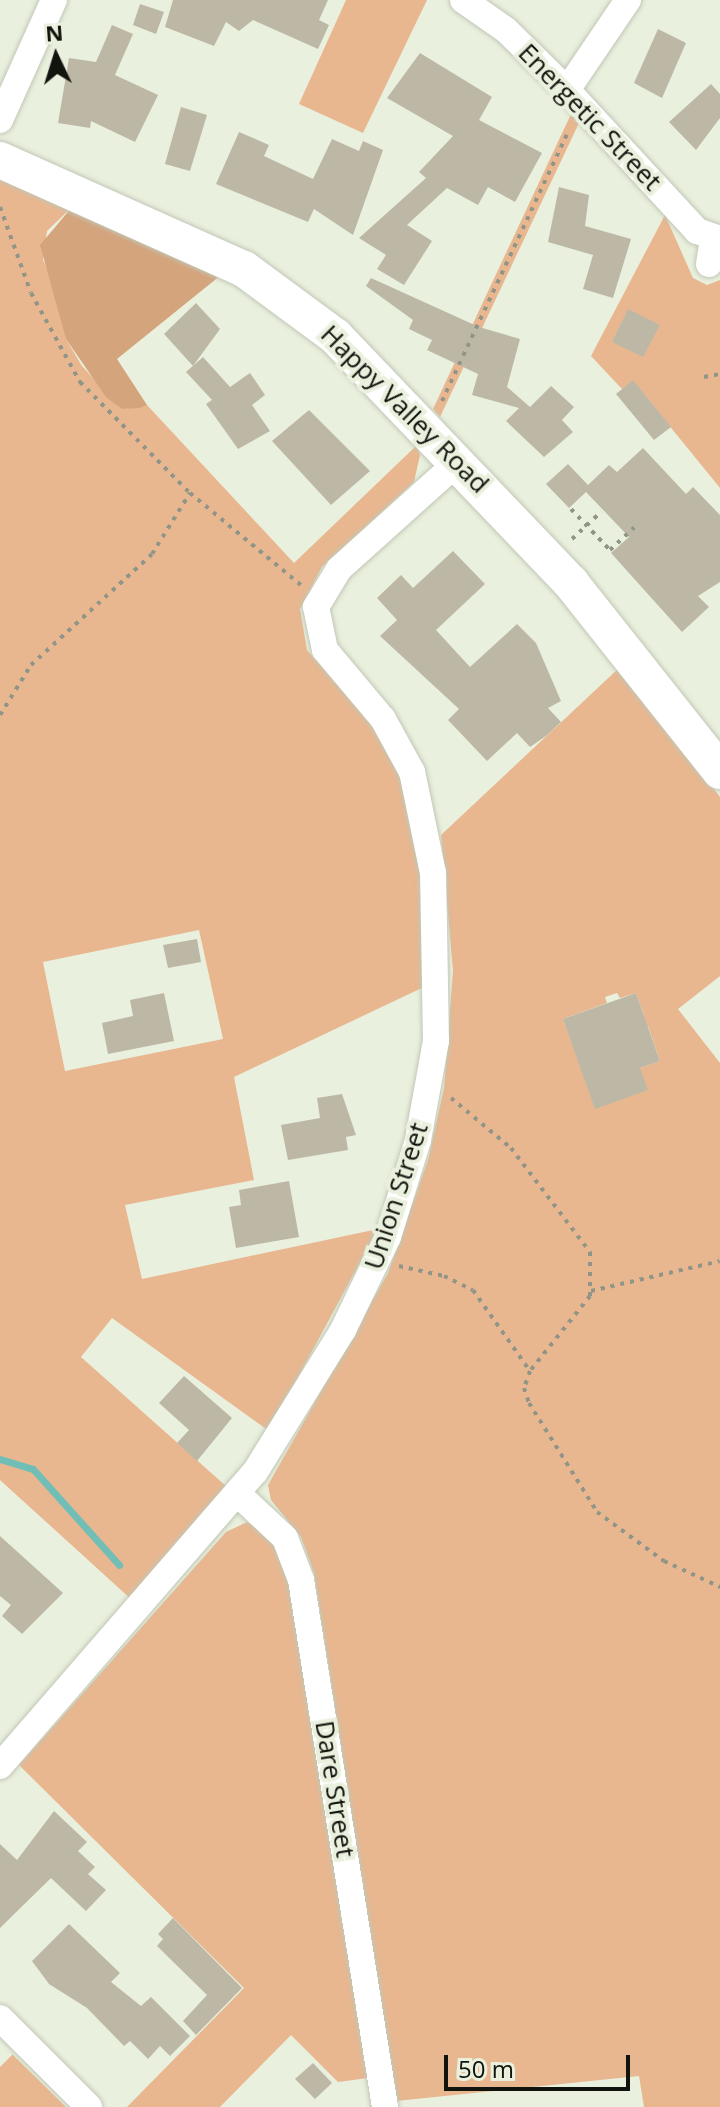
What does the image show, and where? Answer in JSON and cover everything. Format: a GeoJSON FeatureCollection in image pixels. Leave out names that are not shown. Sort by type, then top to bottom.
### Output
{"type":"FeatureCollection","features":[{"type":"Feature","properties":{"kind":"street"},"geometry":{"type":"LineString","coordinates":[[0,120],[54,0]]}},
{"type":"Feature","properties":{"kind":"street","name":"Energetic Street"},"geometry":{"type":"LineString","coordinates":[[463,0],[506,30],[567,90],[714,248]]}},
{"type":"Feature","properties":{"kind":"street"},"geometry":{"type":"LineString","coordinates":[[567,90],[628,0]]}},
{"type":"Feature","properties":{"kind":"street","name":"Happy Valley Road"},"geometry":{"type":"LineString","coordinates":[[0,160],[272,286],[335,336],[460,460],[571,583],[720,771]]}},
{"type":"Feature","properties":{"kind":"street"},"geometry":{"type":"LineString","coordinates":[[322,591],[460,460]]}},
{"type":"Feature","properties":{"kind":"street","name":"Union Street"},"geometry":{"type":"LineString","coordinates":[[0,1766],[238,1494],[299,1406],[377,1261],[404,1190],[431,1082],[439,947],[419,792],[383,719],[325,650],[316,627],[322,591]]}},
{"type":"Feature","properties":{"kind":"street","name":"Dare Street"},"geometry":{"type":"LineString","coordinates":[[238,1494],[278,1528],[297,1562],[385,2107]]}},
{"type":"Feature","properties":{"kind":"street"},"geometry":{"type":"LineString","coordinates":[[0,2018],[89,2107]]}},
{"type":"Feature","properties":{"kind":"path"},"geometry":{"type":"LineString","coordinates":[[442,401],[569,130]]}},
{"type":"Feature","properties":{"kind":"path"},"geometry":{"type":"LineString","coordinates":[[0,207],[31,293],[80,382],[190,493],[322,591]]}},
{"type":"Feature","properties":{"kind":"path"},"geometry":{"type":"LineString","coordinates":[[704,377],[720,374]]}},
{"type":"Feature","properties":{"kind":"path"},"geometry":{"type":"LineString","coordinates":[[0,715],[31,665],[152,554],[190,493]]}},
{"type":"Feature","properties":{"kind":"path"},"geometry":{"type":"LineString","coordinates":[[571,509],[610,550],[634,528]]}},
{"type":"Feature","properties":{"kind":"path"},"geometry":{"type":"LineString","coordinates":[[572,539],[601,512]]}},
{"type":"Feature","properties":{"kind":"path"},"geometry":{"type":"LineString","coordinates":[[431,1082],[511,1148],[564,1212],[590,1252],[591,1291],[530,1371],[524,1388],[529,1403],[597,1512],[664,1561],[720,1587]]}},
{"type":"Feature","properties":{"kind":"path"},"geometry":{"type":"LineString","coordinates":[[377,1261],[465,1284],[530,1371]]}},
{"type":"Feature","properties":{"kind":"path"},"geometry":{"type":"LineString","coordinates":[[591,1291],[720,1261]]}},
{"type":"Feature","properties":{"kind":"shaded area"},"geometry":{"type":"Polygon","coordinates":[[[346,0],[427,0],[363,133],[299,104],[346,0]]]}},
{"type":"Feature","properties":{"kind":"shaded area"},"geometry":{"type":"Polygon","coordinates":[[[571,114],[579,123],[440,417],[433,409],[571,114]]]}},
{"type":"Feature","properties":{"kind":"shaded area"},"geometry":{"type":"Polygon","coordinates":[[[0,175],[72,207],[47,231],[43,260],[58,292],[66,339],[82,366],[122,409],[147,405],[294,563],[417,445],[420,455],[414,482],[322,567],[300,609],[307,650],[372,725],[402,781],[419,859],[426,986],[234,1077],[254,1180],[125,1205],[142,1279],[378,1229],[269,1431],[112,1318],[81,1357],[227,1487],[132,1600],[0,1480],[0,175]],[[199,930],[43,962],[65,1071],[223,1039],[199,930]]]}},
{"type":"Feature","properties":{"kind":"shaded area"},"geometry":{"type":"Polygon","coordinates":[[[72,207],[221,275],[117,359],[147,405],[139,408],[122,409],[106,397],[66,339],[40,245],[72,207]]]}},
{"type":"Feature","properties":{"kind":"shaded area"},"geometry":{"type":"Polygon","coordinates":[[[665,215],[693,278],[707,285],[720,280],[720,488],[633,381],[622,389],[591,356],[665,215]]]}},
{"type":"Feature","properties":{"kind":"shaded area"},"geometry":{"type":"Polygon","coordinates":[[[620,667],[720,797],[720,976],[678,1009],[720,1063],[720,2107],[644,2107],[639,2076],[396,2101],[314,1573],[301,1537],[271,1500],[268,1485],[388,1273],[428,1160],[444,1088],[453,971],[441,835],[620,667]],[[617,993],[605,997],[607,1003],[563,1019],[572,1043],[640,1068],[660,1061],[648,1026],[638,1029],[634,1019],[644,1015],[636,993],[620,998],[617,993]]]}},
{"type":"Feature","properties":{"kind":"shaded area"},"geometry":{"type":"Polygon","coordinates":[[[247,1522],[271,1537],[287,1570],[368,2078],[338,2082],[291,2035],[220,2107],[127,2107],[244,1988],[19,1765],[226,1532],[247,1522]]]}},
{"type":"Feature","properties":{"kind":"shaded area"},"geometry":{"type":"Polygon","coordinates":[[[13,2054],[66,2107],[0,2107],[0,2067],[13,2054]]]}},
{"type":"Feature","properties":{"kind":"building"},"geometry":{"type":"Polygon","coordinates":[[[173,0],[328,0],[319,20],[329,25],[318,49],[253,20],[239,31],[226,22],[214,46],[165,27],[173,0]]]}},
{"type":"Feature","properties":{"kind":"building"},"geometry":{"type":"Polygon","coordinates":[[[140,4],[164,12],[156,34],[133,25],[140,4]]]}},
{"type":"Feature","properties":{"kind":"building"},"geometry":{"type":"Polygon","coordinates":[[[112,25],[133,34],[115,75],[158,95],[135,142],[91,121],[90,128],[58,123],[69,58],[96,62],[112,25]]]}},
{"type":"Feature","properties":{"kind":"building"},"geometry":{"type":"Polygon","coordinates":[[[658,29],[686,43],[662,98],[634,83],[658,29]]]}},
{"type":"Feature","properties":{"kind":"building"},"geometry":{"type":"Polygon","coordinates":[[[420,53],[492,97],[479,120],[542,153],[515,202],[488,187],[478,205],[447,188],[407,225],[432,241],[404,285],[377,269],[386,255],[359,238],[426,178],[419,172],[453,136],[387,98],[420,53]]]}},
{"type":"Feature","properties":{"kind":"building"},"geometry":{"type":"Polygon","coordinates":[[[711,84],[720,94],[720,118],[696,150],[669,122],[711,84]]]}},
{"type":"Feature","properties":{"kind":"building"},"geometry":{"type":"Polygon","coordinates":[[[181,107],[207,115],[190,171],[165,164],[181,107]]]}},
{"type":"Feature","properties":{"kind":"building"},"geometry":{"type":"Polygon","coordinates":[[[239,132],[269,145],[264,156],[313,179],[332,139],[359,151],[363,141],[383,150],[353,235],[314,209],[308,222],[216,184],[239,132]]]}},
{"type":"Feature","properties":{"kind":"building"},"geometry":{"type":"Polygon","coordinates":[[[559,187],[589,195],[585,226],[631,239],[613,298],[583,289],[593,255],[548,242],[559,187]]]}},
{"type":"Feature","properties":{"kind":"building"},"geometry":{"type":"Polygon","coordinates":[[[371,278],[479,327],[520,339],[507,387],[530,407],[551,386],[574,407],[562,420],[573,432],[544,457],[506,421],[519,408],[472,395],[478,374],[427,350],[432,340],[409,329],[413,320],[366,286],[371,278]]]}},
{"type":"Feature","properties":{"kind":"building"},"geometry":{"type":"Polygon","coordinates":[[[196,303],[220,329],[193,366],[164,334],[196,303]]]}},
{"type":"Feature","properties":{"kind":"building"},"geometry":{"type":"Polygon","coordinates":[[[628,309],[660,325],[643,357],[612,342],[628,309]]]}},
{"type":"Feature","properties":{"kind":"building"},"geometry":{"type":"Polygon","coordinates":[[[203,357],[230,387],[250,373],[265,395],[252,405],[270,431],[238,449],[206,404],[212,400],[186,372],[203,357]]]}},
{"type":"Feature","properties":{"kind":"building"},"geometry":{"type":"Polygon","coordinates":[[[633,380],[671,427],[654,440],[616,394],[633,380]]]}},
{"type":"Feature","properties":{"kind":"building"},"geometry":{"type":"Polygon","coordinates":[[[309,410],[370,471],[331,505],[272,441],[309,410]]]}},
{"type":"Feature","properties":{"kind":"building"},"geometry":{"type":"Polygon","coordinates":[[[643,448],[686,494],[693,487],[720,515],[720,582],[698,596],[709,607],[682,632],[611,553],[629,537],[586,492],[569,508],[546,484],[568,464],[588,485],[609,465],[617,472],[643,448]]]}},
{"type":"Feature","properties":{"kind":"building"},"geometry":{"type":"Polygon","coordinates":[[[453,551],[485,584],[436,630],[470,667],[517,624],[536,643],[561,701],[548,708],[561,722],[546,736],[530,747],[517,733],[487,761],[448,720],[459,709],[380,636],[397,620],[377,598],[401,575],[413,588],[453,551]]]}},
{"type":"Feature","properties":{"kind":"building"},"geometry":{"type":"Polygon","coordinates":[[[197,939],[201,962],[168,968],[163,945],[197,939]]]}},
{"type":"Feature","properties":{"kind":"building"},"geometry":{"type":"Polygon","coordinates":[[[164,993],[174,1041],[108,1054],[102,1023],[133,1016],[130,1000],[164,993]]]}},
{"type":"Feature","properties":{"kind":"building"},"geometry":{"type":"Polygon","coordinates":[[[636,993],[660,1061],[640,1068],[648,1090],[595,1109],[563,1019],[636,993]]]}},
{"type":"Feature","properties":{"kind":"building"},"geometry":{"type":"Polygon","coordinates":[[[342,1094],[356,1135],[346,1137],[348,1150],[288,1160],[281,1125],[320,1118],[317,1098],[342,1094]]]}},
{"type":"Feature","properties":{"kind":"building"},"geometry":{"type":"Polygon","coordinates":[[[289,1181],[299,1237],[236,1248],[229,1207],[241,1205],[239,1190],[289,1181]]]}},
{"type":"Feature","properties":{"kind":"building"},"geometry":{"type":"Polygon","coordinates":[[[184,1376],[232,1418],[197,1461],[177,1443],[189,1430],[159,1403],[184,1376]]]}},
{"type":"Feature","properties":{"kind":"building"},"geometry":{"type":"Polygon","coordinates":[[[0,1536],[63,1593],[22,1634],[2,1616],[11,1605],[0,1596],[0,1536]]]}},
{"type":"Feature","properties":{"kind":"building"},"geometry":{"type":"Polygon","coordinates":[[[54,1811],[87,1842],[78,1851],[95,1867],[88,1874],[106,1890],[86,1911],[51,1878],[0,1928],[0,1844],[17,1860],[54,1811]]]}},
{"type":"Feature","properties":{"kind":"building"},"geometry":{"type":"Polygon","coordinates":[[[173,1918],[242,1988],[196,2035],[183,2021],[207,1995],[157,1946],[163,1939],[158,1934],[173,1918]]]}},
{"type":"Feature","properties":{"kind":"building"},"geometry":{"type":"Polygon","coordinates":[[[69,1924],[120,1973],[111,1982],[141,2006],[151,1997],[190,2036],[170,2056],[160,2046],[148,2059],[130,2041],[124,2046],[87,2008],[49,1984],[32,1961],[69,1924]]]}},
{"type":"Feature","properties":{"kind":"building"},"geometry":{"type":"Polygon","coordinates":[[[313,2063],[332,2083],[315,2099],[295,2079],[313,2063]]]}},
{"type":"Feature","properties":{"kind":"waterway"},"geometry":{"type":"LineString","coordinates":[[0,1459],[33,1469],[119,1565]]}}]}
